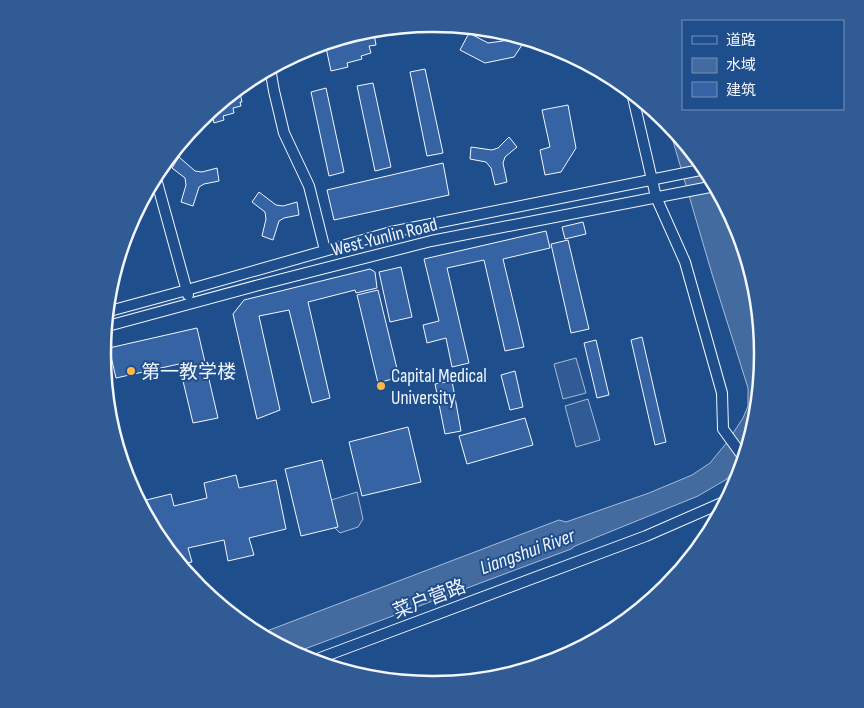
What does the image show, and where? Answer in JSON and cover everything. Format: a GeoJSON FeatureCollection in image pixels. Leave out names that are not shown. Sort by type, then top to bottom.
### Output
{"type":"FeatureCollection","features":[{"type":"Feature","properties":{"kind":"street"},"geometry":{"type":"LineString","coordinates":[[271,76],[284,133],[309,186],[325,250]]}},
{"type":"Feature","properties":{"kind":"street"},"geometry":{"type":"LineString","coordinates":[[634,104],[656,198],[685,262],[722,393],[722,429],[738,450]]}},
{"type":"Feature","properties":{"kind":"street","name":"West Yunlin Road"},"geometry":{"type":"LineString","coordinates":[[113,310],[390,232],[696,171]]}},
{"type":"Feature","properties":{"kind":"street"},"geometry":{"type":"LineString","coordinates":[[158,186],[190,303]]}},
{"type":"Feature","properties":{"kind":"street","name":"West Yunlin Road"},"geometry":{"type":"LineString","coordinates":[[112,325],[431,241],[707,188]]}},
{"type":"Feature","properties":{"kind":"street","name":"菜户营路"},"geometry":{"type":"LineString","coordinates":[[324,656],[646,536],[715,506]]}},
{"type":"Feature","properties":{"kind":"shaded area"},"geometry":{"type":"Polygon","coordinates":[[[576,358],[586,393],[563,399],[554,364],[576,358]]]}},
{"type":"Feature","properties":{"kind":"shaded area"},"geometry":{"type":"Polygon","coordinates":[[[588,399],[600,440],[576,447],[565,406],[588,399]]]}},
{"type":"Feature","properties":{"kind":"shaded area"},"geometry":{"type":"Polygon","coordinates":[[[357,492],[363,519],[358,527],[340,533],[335,528],[328,501],[357,492]]]}},
{"type":"Feature","properties":{"kind":"water","name":"Liangshui River"},"geometry":{"type":"Polygon","coordinates":[[[673,141],[699,175],[729,231],[743,271],[751,312],[754,354],[751,396],[743,437],[727,479],[698,496],[571,549],[305,649],[268,630],[559,520],[566,522],[649,493],[692,475],[710,463],[728,441],[743,418],[748,406],[748,388],[673,141]]]}},
{"type":"Feature","properties":{"kind":"building"},"geometry":{"type":"Polygon","coordinates":[[[468,34],[488,43],[503,41],[522,45],[514,57],[485,63],[460,50],[468,34]]]}},
{"type":"Feature","properties":{"kind":"building"},"geometry":{"type":"Polygon","coordinates":[[[375,38],[376,45],[369,46],[371,53],[361,56],[362,59],[347,63],[348,67],[331,71],[327,51],[349,43],[375,38]]]}},
{"type":"Feature","properties":{"kind":"building"},"geometry":{"type":"Polygon","coordinates":[[[425,69],[443,153],[427,156],[410,72],[425,69]]]}},
{"type":"Feature","properties":{"kind":"building"},"geometry":{"type":"Polygon","coordinates":[[[373,83],[391,167],[375,171],[357,86],[373,83]]]}},
{"type":"Feature","properties":{"kind":"building"},"geometry":{"type":"Polygon","coordinates":[[[326,88],[344,172],[329,176],[311,92],[326,88]]]}},
{"type":"Feature","properties":{"kind":"building"},"geometry":{"type":"Polygon","coordinates":[[[241,96],[241,106],[233,108],[234,113],[223,116],[224,120],[214,123],[213,119],[241,96]]]}},
{"type":"Feature","properties":{"kind":"building"},"geometry":{"type":"Polygon","coordinates":[[[568,105],[576,148],[561,172],[545,175],[540,150],[550,147],[542,110],[568,105]]]}},
{"type":"Feature","properties":{"kind":"building"},"geometry":{"type":"Polygon","coordinates":[[[509,137],[517,147],[505,157],[503,163],[507,182],[495,185],[491,168],[486,162],[470,159],[471,147],[492,150],[498,148],[509,137]]]}},
{"type":"Feature","properties":{"kind":"building"},"geometry":{"type":"Polygon","coordinates":[[[179,157],[195,171],[202,172],[217,168],[219,181],[199,187],[193,206],[181,202],[186,185],[185,178],[172,168],[179,157]]]}},
{"type":"Feature","properties":{"kind":"building"},"geometry":{"type":"Polygon","coordinates":[[[443,163],[449,195],[334,220],[327,190],[443,163]]]}},
{"type":"Feature","properties":{"kind":"building"},"geometry":{"type":"Polygon","coordinates":[[[259,192],[276,205],[283,206],[297,202],[299,215],[279,221],[273,240],[262,236],[266,219],[265,212],[252,202],[259,192]]]}},
{"type":"Feature","properties":{"kind":"building"},"geometry":{"type":"Polygon","coordinates":[[[583,222],[586,234],[565,239],[562,227],[583,222]]]}},
{"type":"Feature","properties":{"kind":"building"},"geometry":{"type":"Polygon","coordinates":[[[546,231],[550,248],[503,259],[524,347],[505,351],[484,260],[447,268],[469,363],[452,367],[446,338],[427,343],[423,325],[439,321],[424,259],[546,231]]]}},
{"type":"Feature","properties":{"kind":"building"},"geometry":{"type":"Polygon","coordinates":[[[568,240],[589,329],[571,333],[551,244],[568,240]]]}},
{"type":"Feature","properties":{"kind":"building"},"geometry":{"type":"Polygon","coordinates":[[[401,267],[412,317],[390,322],[379,272],[401,267]]]}},
{"type":"Feature","properties":{"kind":"building"},"geometry":{"type":"Polygon","coordinates":[[[370,269],[375,272],[377,288],[356,293],[355,290],[308,302],[330,398],[312,403],[289,310],[259,316],[280,410],[257,419],[233,314],[244,300],[370,269]]]}},
{"type":"Feature","properties":{"kind":"building"},"geometry":{"type":"Polygon","coordinates":[[[378,290],[399,377],[378,383],[357,295],[378,290]]]}},
{"type":"Feature","properties":{"kind":"building","name":"第一教学楼"},"geometry":{"type":"Polygon","coordinates":[[[197,328],[218,418],[193,423],[179,364],[116,378],[110,348],[197,328]]]}},
{"type":"Feature","properties":{"kind":"building"},"geometry":{"type":"Polygon","coordinates":[[[642,337],[666,442],[655,445],[631,340],[642,337]]]}},
{"type":"Feature","properties":{"kind":"building"},"geometry":{"type":"Polygon","coordinates":[[[596,340],[609,395],[597,398],[584,343],[596,340]]]}},
{"type":"Feature","properties":{"kind":"building"},"geometry":{"type":"Polygon","coordinates":[[[515,371],[523,407],[510,410],[501,375],[515,371]]]}},
{"type":"Feature","properties":{"kind":"building"},"geometry":{"type":"Polygon","coordinates":[[[452,381],[461,431],[445,434],[435,384],[452,381]]]}},
{"type":"Feature","properties":{"kind":"building"},"geometry":{"type":"Polygon","coordinates":[[[525,418],[533,445],[467,464],[459,436],[525,418]]]}},
{"type":"Feature","properties":{"kind":"building"},"geometry":{"type":"Polygon","coordinates":[[[408,427],[421,482],[362,496],[349,442],[408,427]]]}},
{"type":"Feature","properties":{"kind":"building"},"geometry":{"type":"Polygon","coordinates":[[[322,460],[338,527],[301,536],[285,469],[322,460]]]}},
{"type":"Feature","properties":{"kind":"building"},"geometry":{"type":"Polygon","coordinates":[[[236,475],[239,488],[276,480],[286,529],[249,538],[254,555],[228,561],[224,540],[188,548],[192,562],[187,563],[165,533],[146,500],[171,494],[174,506],[207,498],[204,483],[236,475]]]}},
{"type":"Feature","properties":{"kind":"place","name":"第一教学楼"},"geometry":{"type":"Point","coordinates":[131,371]}},
{"type":"Feature","properties":{"kind":"place","name":"Capital Medical University"},"geometry":{"type":"Point","coordinates":[381,386]}}]}
